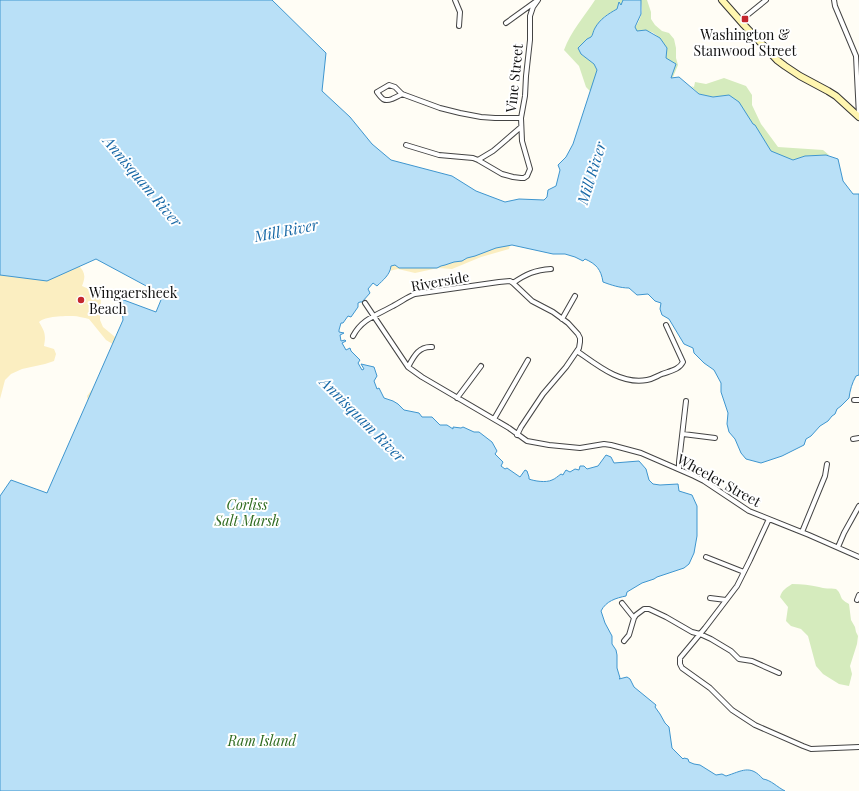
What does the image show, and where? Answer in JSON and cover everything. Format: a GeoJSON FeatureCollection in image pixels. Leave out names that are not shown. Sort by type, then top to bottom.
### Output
{"type":"FeatureCollection","features":[{"type":"Feature","properties":{"kind":"main road"},"geometry":{"type":"LineString","coordinates":[[722,0],[777,60],[800,76],[836,96],[859,117]]}},
{"type":"Feature","properties":{"kind":"street"},"geometry":{"type":"LineString","coordinates":[[455,0],[460,12],[459,26]]}},
{"type":"Feature","properties":{"kind":"street","name":"Vine Street"},"geometry":{"type":"LineString","coordinates":[[506,23],[537,0]]}},
{"type":"Feature","properties":{"kind":"street","name":"Vine Street"},"geometry":{"type":"LineString","coordinates":[[478,160],[499,146],[521,127],[530,40],[530,20],[533,7],[537,0]]}},
{"type":"Feature","properties":{"kind":"street"},"geometry":{"type":"LineString","coordinates":[[740,21],[766,0]]}},
{"type":"Feature","properties":{"kind":"street"},"geometry":{"type":"LineString","coordinates":[[834,0],[835,6],[856,56],[859,117]]}},
{"type":"Feature","properties":{"kind":"street"},"geometry":{"type":"LineString","coordinates":[[402,94],[389,100],[384,100],[378,92],[389,85],[395,87],[402,94],[440,108],[460,113],[481,117],[521,118]]}},
{"type":"Feature","properties":{"kind":"street"},"geometry":{"type":"LineString","coordinates":[[406,145],[439,155],[473,158],[502,174],[524,178],[530,170],[522,141],[521,127]]}},
{"type":"Feature","properties":{"kind":"street"},"geometry":{"type":"LineString","coordinates":[[517,435],[536,404],[577,351],[580,342],[580,338],[574,329],[553,312],[532,301],[513,283],[524,275],[543,269],[551,269]]}},
{"type":"Feature","properties":{"kind":"street","name":"Riverside"},"geometry":{"type":"LineString","coordinates":[[374,316],[415,294],[499,282],[510,281],[513,283]]}},
{"type":"Feature","properties":{"kind":"street"},"geometry":{"type":"LineString","coordinates":[[562,319],[576,296]]}},
{"type":"Feature","properties":{"kind":"street","name":"Wheeler Street"},"geometry":{"type":"LineString","coordinates":[[365,304],[408,367],[422,377],[494,419],[527,441],[580,448],[604,444],[641,453],[704,481],[749,511],[859,557]]}},
{"type":"Feature","properties":{"kind":"street"},"geometry":{"type":"LineString","coordinates":[[353,336],[358,328],[374,316]]}},
{"type":"Feature","properties":{"kind":"street"},"geometry":{"type":"LineString","coordinates":[[577,351],[613,375],[631,380],[648,380],[675,370],[683,362],[666,325]]}},
{"type":"Feature","properties":{"kind":"street"},"geometry":{"type":"LineString","coordinates":[[408,367],[418,351],[424,347],[432,347]]}},
{"type":"Feature","properties":{"kind":"street"},"geometry":{"type":"LineString","coordinates":[[494,419],[528,360]]}},
{"type":"Feature","properties":{"kind":"street"},"geometry":{"type":"LineString","coordinates":[[457,398],[481,366]]}},
{"type":"Feature","properties":{"kind":"street"},"geometry":{"type":"LineString","coordinates":[[678,469],[686,401]]}},
{"type":"Feature","properties":{"kind":"street"},"geometry":{"type":"LineString","coordinates":[[683,434],[715,438]]}},
{"type":"Feature","properties":{"kind":"street"},"geometry":{"type":"LineString","coordinates":[[853,438],[859,438]]}},
{"type":"Feature","properties":{"kind":"street"},"geometry":{"type":"LineString","coordinates":[[802,532],[825,476],[827,464]]}},
{"type":"Feature","properties":{"kind":"street"},"geometry":{"type":"LineString","coordinates":[[838,547],[859,506]]}},
{"type":"Feature","properties":{"kind":"street"},"geometry":{"type":"LineString","coordinates":[[768,519],[737,586],[680,658],[680,664],[682,668],[710,688],[732,710],[755,725],[811,749],[859,748]]}},
{"type":"Feature","properties":{"kind":"street"},"geometry":{"type":"LineString","coordinates":[[706,557],[744,572]]}},
{"type":"Feature","properties":{"kind":"street"},"geometry":{"type":"LineString","coordinates":[[857,600],[859,594]]}},
{"type":"Feature","properties":{"kind":"street"},"geometry":{"type":"LineString","coordinates":[[710,598],[726,600]]}},
{"type":"Feature","properties":{"kind":"street"},"geometry":{"type":"LineString","coordinates":[[622,603],[634,618]]}},
{"type":"Feature","properties":{"kind":"street"},"geometry":{"type":"LineString","coordinates":[[624,641],[629,636],[636,615],[644,609],[649,609],[692,632],[700,634],[722,645],[739,659],[752,661],[779,673]]}},
{"type":"Feature","properties":{"kind":"green space"},"geometry":{"type":"Polygon","coordinates":[[[595,0],[623,0],[622,6],[605,16],[595,28],[591,38],[587,39],[580,46],[581,54],[594,64],[598,72],[591,92],[586,87],[579,66],[564,50],[574,30],[595,0]]]}},
{"type":"Feature","properties":{"kind":"green space"},"geometry":{"type":"Polygon","coordinates":[[[641,0],[647,0],[651,12],[651,19],[655,25],[662,31],[669,33],[674,39],[678,65],[673,77],[668,79],[661,74],[667,48],[658,36],[649,31],[632,32],[641,16],[641,0]]]}},
{"type":"Feature","properties":{"kind":"green space"},"geometry":{"type":"Polygon","coordinates":[[[724,78],[746,86],[752,95],[752,105],[761,124],[778,147],[823,150],[829,155],[805,156],[791,161],[776,159],[729,95],[713,97],[699,94],[691,86],[694,87],[695,82],[706,84],[724,78]]]}},
{"type":"Feature","properties":{"kind":"green space"},"geometry":{"type":"Polygon","coordinates":[[[792,584],[836,589],[842,599],[849,604],[851,620],[858,636],[850,666],[852,674],[849,686],[839,684],[823,674],[816,666],[808,636],[801,629],[791,626],[786,621],[788,607],[780,597],[783,591],[792,584]]]}},
{"type":"Feature","properties":{"kind":"sand"},"geometry":{"type":"Polygon","coordinates":[[[36,154],[55,169],[84,188],[130,242],[150,258],[145,272],[139,276],[132,275],[126,261],[114,255],[106,256],[100,260],[87,254],[82,257],[78,265],[84,274],[82,286],[97,291],[101,298],[100,320],[103,327],[121,342],[126,350],[120,363],[104,387],[93,400],[88,403],[87,396],[118,355],[116,346],[106,340],[89,319],[73,316],[50,317],[39,322],[43,328],[45,339],[44,346],[54,349],[56,354],[54,361],[22,369],[11,374],[5,380],[0,399],[0,172],[29,155],[36,154]]]}},
{"type":"Feature","properties":{"kind":"sand"},"geometry":{"type":"Polygon","coordinates":[[[511,242],[509,249],[481,257],[452,269],[438,268],[415,273],[398,269],[389,271],[386,259],[486,248],[511,242]]]}},
{"type":"Feature","properties":{"kind":"water"},"geometry":{"type":"Polygon","coordinates":[[[0,0],[272,0],[326,53],[322,91],[350,117],[372,144],[391,160],[452,176],[476,191],[505,202],[519,199],[544,200],[547,197],[548,190],[556,186],[560,170],[558,165],[566,157],[573,144],[597,70],[594,64],[581,54],[578,48],[591,37],[595,28],[602,19],[617,9],[619,2],[621,5],[623,0],[641,0],[641,14],[635,27],[637,31],[646,30],[660,38],[667,48],[666,58],[676,64],[671,78],[679,77],[699,94],[713,97],[729,95],[739,102],[771,151],[793,160],[805,156],[826,155],[838,159],[843,181],[853,194],[859,194],[859,375],[856,376],[853,381],[849,398],[837,409],[835,414],[806,439],[804,445],[782,456],[761,463],[746,459],[741,453],[735,439],[729,432],[727,424],[728,413],[721,392],[721,383],[714,370],[694,353],[693,348],[684,344],[669,319],[662,315],[660,309],[661,303],[655,301],[648,294],[637,295],[629,288],[619,287],[603,282],[601,274],[597,268],[585,259],[583,261],[565,254],[553,254],[512,245],[496,248],[462,261],[437,268],[399,268],[395,265],[391,266],[388,275],[377,286],[373,283],[368,289],[370,293],[362,302],[358,303],[358,307],[351,317],[348,316],[343,323],[341,323],[339,330],[339,332],[344,333],[340,335],[341,341],[346,341],[342,343],[346,350],[350,348],[360,360],[358,363],[362,370],[364,369],[361,364],[374,367],[377,376],[374,381],[377,389],[379,388],[384,398],[398,404],[404,410],[419,413],[422,417],[432,417],[440,425],[447,425],[453,429],[453,427],[463,427],[474,432],[479,432],[492,442],[497,451],[495,454],[503,462],[501,466],[505,469],[507,468],[520,477],[525,470],[527,471],[529,479],[549,481],[561,474],[563,475],[566,470],[570,472],[575,469],[579,470],[580,466],[584,466],[587,469],[598,466],[606,455],[611,457],[614,463],[639,461],[646,469],[649,480],[653,484],[678,484],[679,491],[692,495],[697,506],[697,536],[694,553],[689,564],[684,568],[642,583],[627,592],[626,596],[608,602],[601,611],[612,636],[612,644],[616,650],[619,679],[627,677],[630,679],[634,687],[656,705],[655,707],[669,727],[672,748],[683,759],[688,759],[689,762],[700,765],[716,775],[722,774],[726,776],[741,771],[750,770],[785,791],[0,791],[0,496],[11,480],[47,493],[123,320],[121,299],[156,312],[163,295],[96,259],[47,281],[0,275],[0,0]]]}},
{"type":"Feature","properties":{"kind":"place","name":"Washington & Stanwood Street"},"geometry":{"type":"Point","coordinates":[745,19]}},
{"type":"Feature","properties":{"kind":"place","name":"Wingaersheek Beach"},"geometry":{"type":"Point","coordinates":[81,300]}},
{"type":"Feature","properties":{"kind":"water label","name":"Mill River"},"geometry":{"type":"Point","coordinates":[591,173]}},
{"type":"Feature","properties":{"kind":"water label","name":"Annisquam River"},"geometry":{"type":"Point","coordinates":[143,181]}},
{"type":"Feature","properties":{"kind":"water label","name":"Mill River"},"geometry":{"type":"Point","coordinates":[286,230]}},
{"type":"Feature","properties":{"kind":"water label","name":"Annisquam River"},"geometry":{"type":"Point","coordinates":[363,419]}},
{"type":"Feature","properties":{"kind":"park label","name":"Corliss Salt Marsh"},"geometry":{"type":"Point","coordinates":[247,512]}},
{"type":"Feature","properties":{"kind":"park label","name":"Ram Island"},"geometry":{"type":"Point","coordinates":[262,740]}}]}
